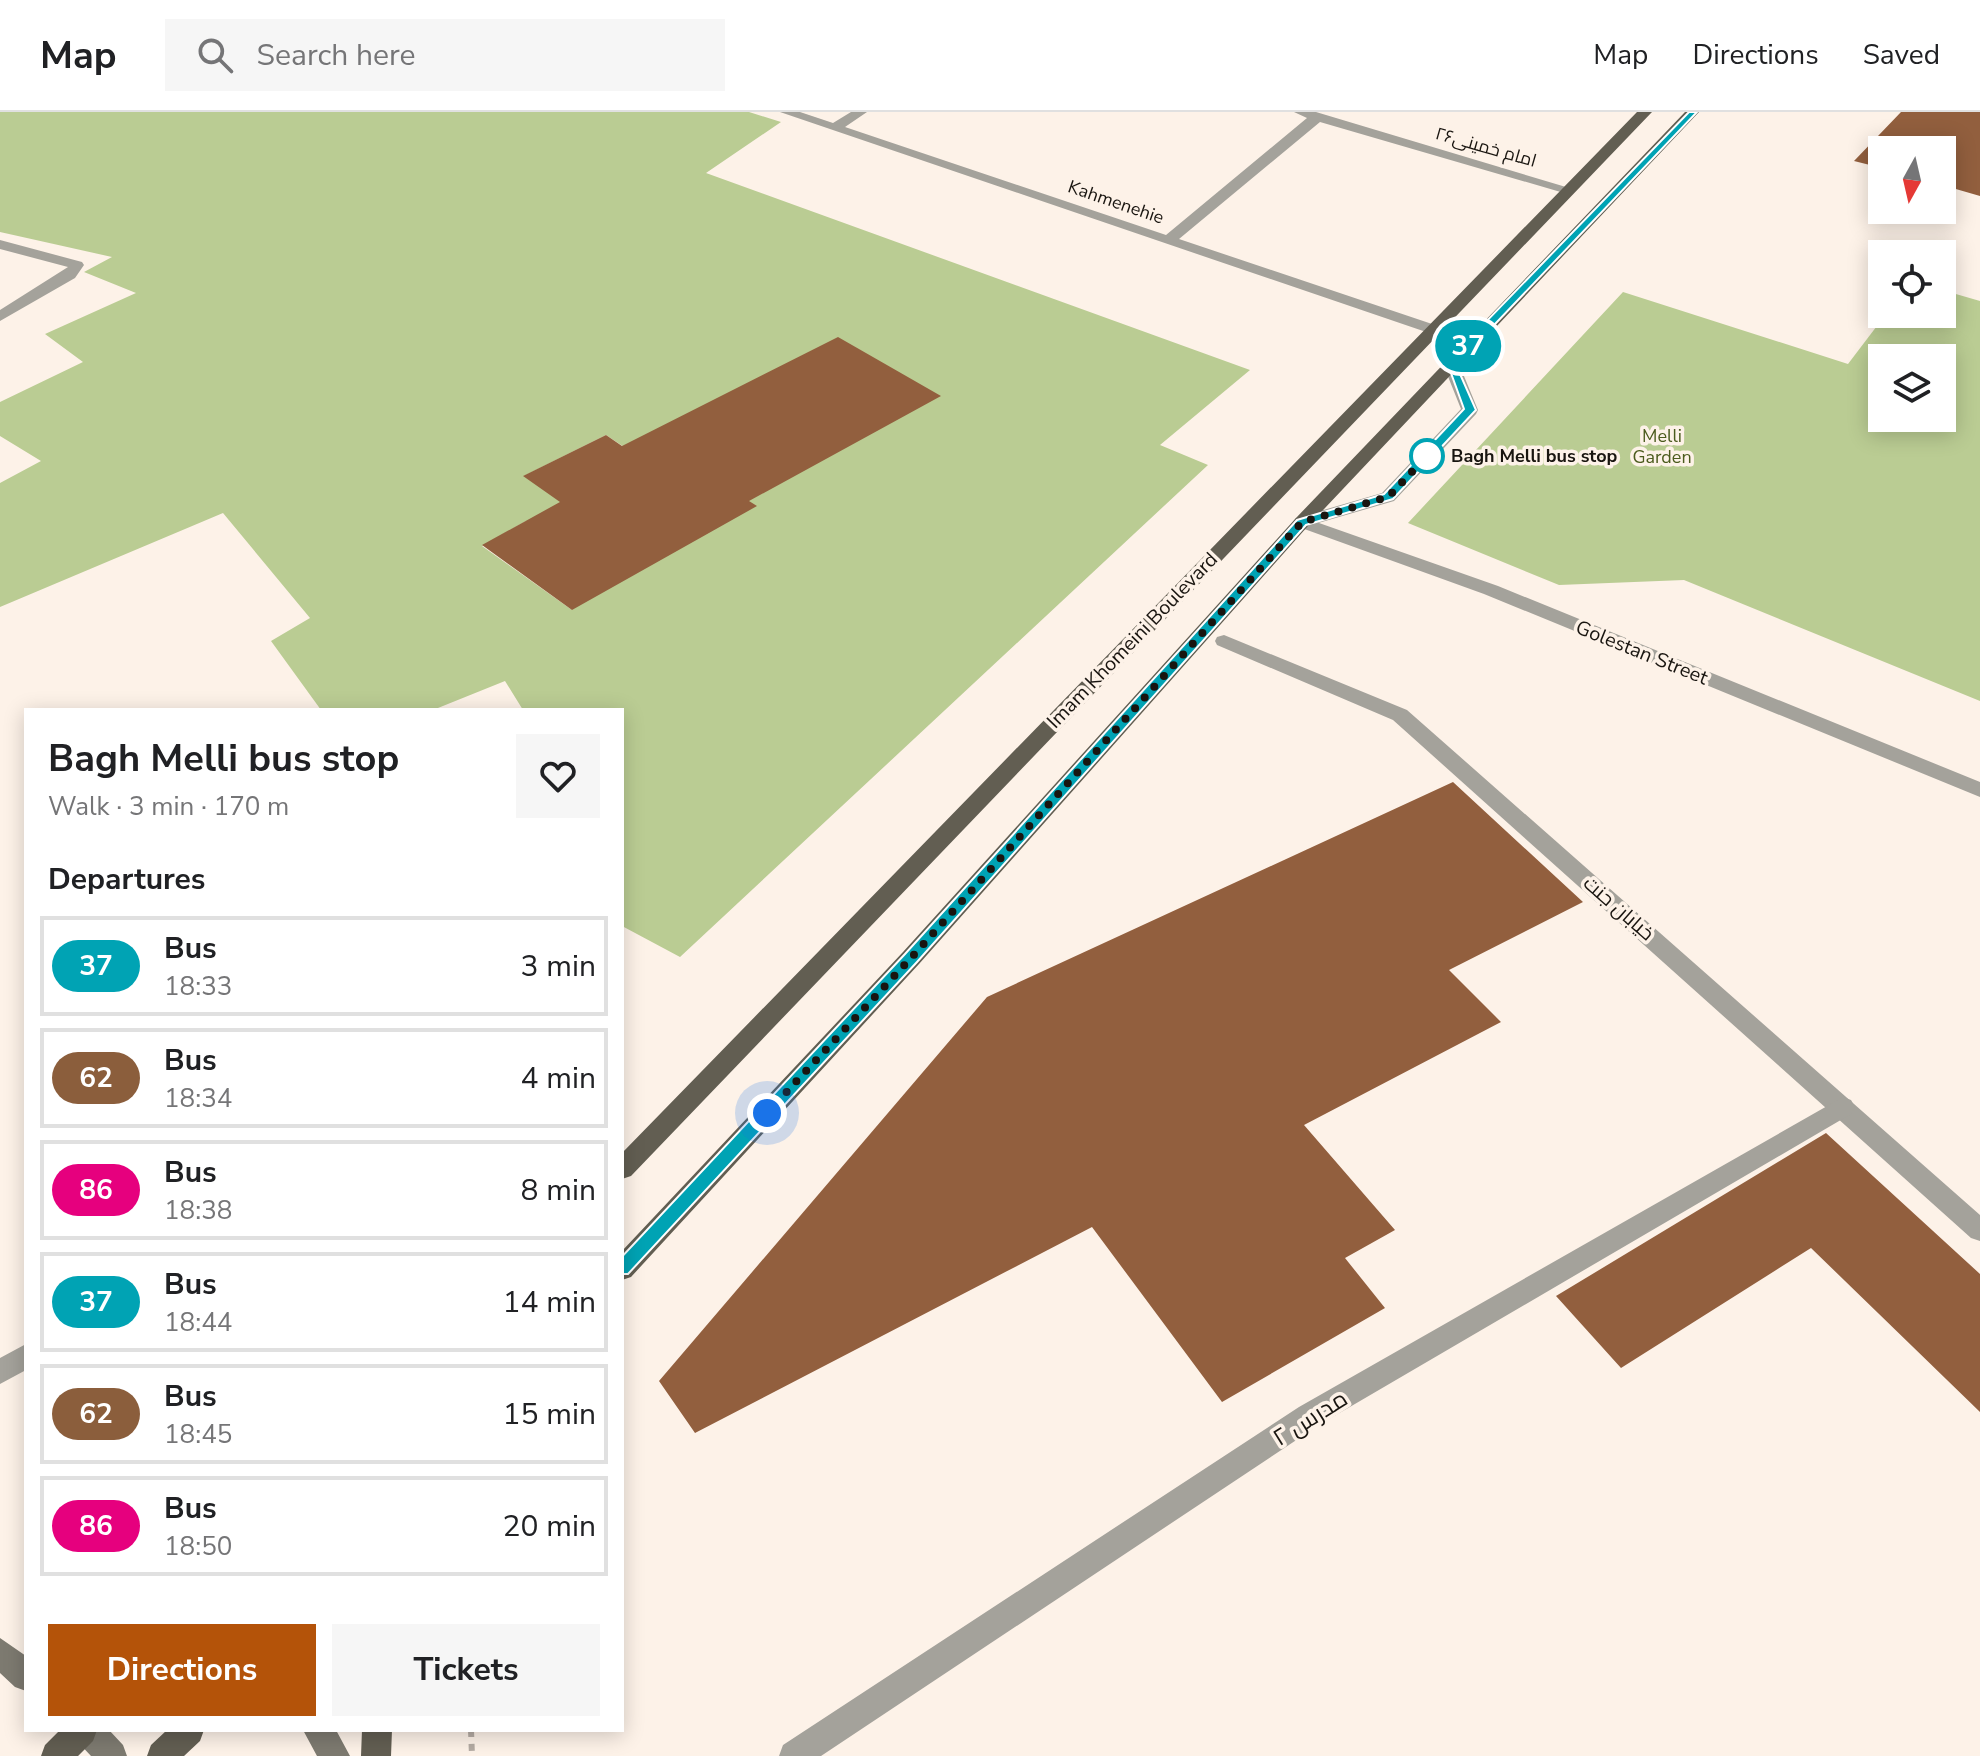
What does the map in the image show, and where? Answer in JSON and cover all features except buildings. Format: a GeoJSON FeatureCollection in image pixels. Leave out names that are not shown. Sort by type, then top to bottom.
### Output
{"type":"FeatureCollection","features":[{"type":"Feature","properties":{"kind":"main road","name":"Imam Khomeini Boulevard"},"geometry":{"type":"LineString","coordinates":[[624,1167],[1645,112]]}},
{"type":"Feature","properties":{"kind":"main road"},"geometry":{"type":"LineString","coordinates":[[624,1267],[911,958],[1302,522],[1692,112]]}},
{"type":"Feature","properties":{"kind":"main road"},"geometry":{"type":"LineString","coordinates":[[0,1653],[24,1674]]}},
{"type":"Feature","properties":{"kind":"main road"},"geometry":{"type":"LineString","coordinates":[[56,1756],[83,1732]]}},
{"type":"Feature","properties":{"kind":"main road"},"geometry":{"type":"LineString","coordinates":[[87,1732],[112,1756]]}},
{"type":"Feature","properties":{"kind":"main road"},"geometry":{"type":"LineString","coordinates":[[162,1756],[187,1732]]}},
{"type":"Feature","properties":{"kind":"main road"},"geometry":{"type":"LineString","coordinates":[[319,1732],[335,1756]]}},
{"type":"Feature","properties":{"kind":"main road"},"geometry":{"type":"LineString","coordinates":[[376,1756],[377,1732]]}},
{"type":"Feature","properties":{"kind":"street","name":"Kahmenehie"},"geometry":{"type":"LineString","coordinates":[[787,112],[1432,329]]}},
{"type":"Feature","properties":{"kind":"street"},"geometry":{"type":"LineString","coordinates":[[834,128],[860,112]]}},
{"type":"Feature","properties":{"kind":"street","name":"امام خمینی۲۶"},"geometry":{"type":"LineString","coordinates":[[1301,112],[1569,190]]}},
{"type":"Feature","properties":{"kind":"street"},"geometry":{"type":"LineString","coordinates":[[1168,241],[1317,117]]}},
{"type":"Feature","properties":{"kind":"street"},"geometry":{"type":"LineString","coordinates":[[0,244],[77,265],[70,275],[0,316]]}},
{"type":"Feature","properties":{"kind":"street"},"geometry":{"type":"LineString","coordinates":[[1302,522],[1388,497],[1470,410],[1451,364]]}},
{"type":"Feature","properties":{"kind":"street","name":"Golestan Street"},"geometry":{"type":"LineString","coordinates":[[1302,522],[1491,590],[1980,790]]}},
{"type":"Feature","properties":{"kind":"street","name":"خیابان جنت"},"geometry":{"type":"LineString","coordinates":[[1224,641],[1400,715],[1980,1230]]}},
{"type":"Feature","properties":{"kind":"street","name":"مدرس ۲"},"geometry":{"type":"LineString","coordinates":[[794,1756],[1309,1416],[1843,1107]]}},
{"type":"Feature","properties":{"kind":"street"},"geometry":{"type":"LineString","coordinates":[[0,1372],[24,1357]]}},
{"type":"Feature","properties":{"kind":"path"},"geometry":{"type":"LineString","coordinates":[[471,1732],[472,1756]]}},
{"type":"Feature","properties":{"kind":"green space"},"geometry":{"type":"Polygon","coordinates":[[[0,112],[749,112],[781,122],[706,173],[1250,370],[1160,445],[1208,465],[680,957],[624,927],[624,708],[522,708],[505,681],[438,708],[320,708],[271,641],[310,618],[223,513],[0,607],[0,483],[41,461],[0,436],[0,402],[83,362],[45,334],[136,293],[84,272],[112,257],[0,232],[0,112]],[[606,435],[524,476],[690,491],[606,435]],[[526,521],[482,546],[572,610],[526,521]]]}},
{"type":"Feature","properties":{"kind":"green space","name":"Melli Garden"},"geometry":{"type":"Polygon","coordinates":[[[1623,292],[1848,364],[1875,328],[1956,328],[1956,294],[1980,301],[1980,701],[1684,580],[1559,585],[1408,523],[1623,292]]]}},
{"type":"Feature","properties":{"kind":"bus line","name":"37"},"geometry":{"type":"LineString","coordinates":[[624,1267],[911,958],[1302,522],[1388,497],[1470,410],[1451,364],[1692,112]]}},
{"type":"Feature","properties":{"kind":"place","name":"Bagh Melli bus stop"},"geometry":{"type":"Point","coordinates":[1427,456]}},
{"type":"Feature","properties":{"kind":"route"},"geometry":{"type":"LineString","coordinates":[[767,1113],[911,958],[1302,522],[1388,497],[1427,456]]}}]}
